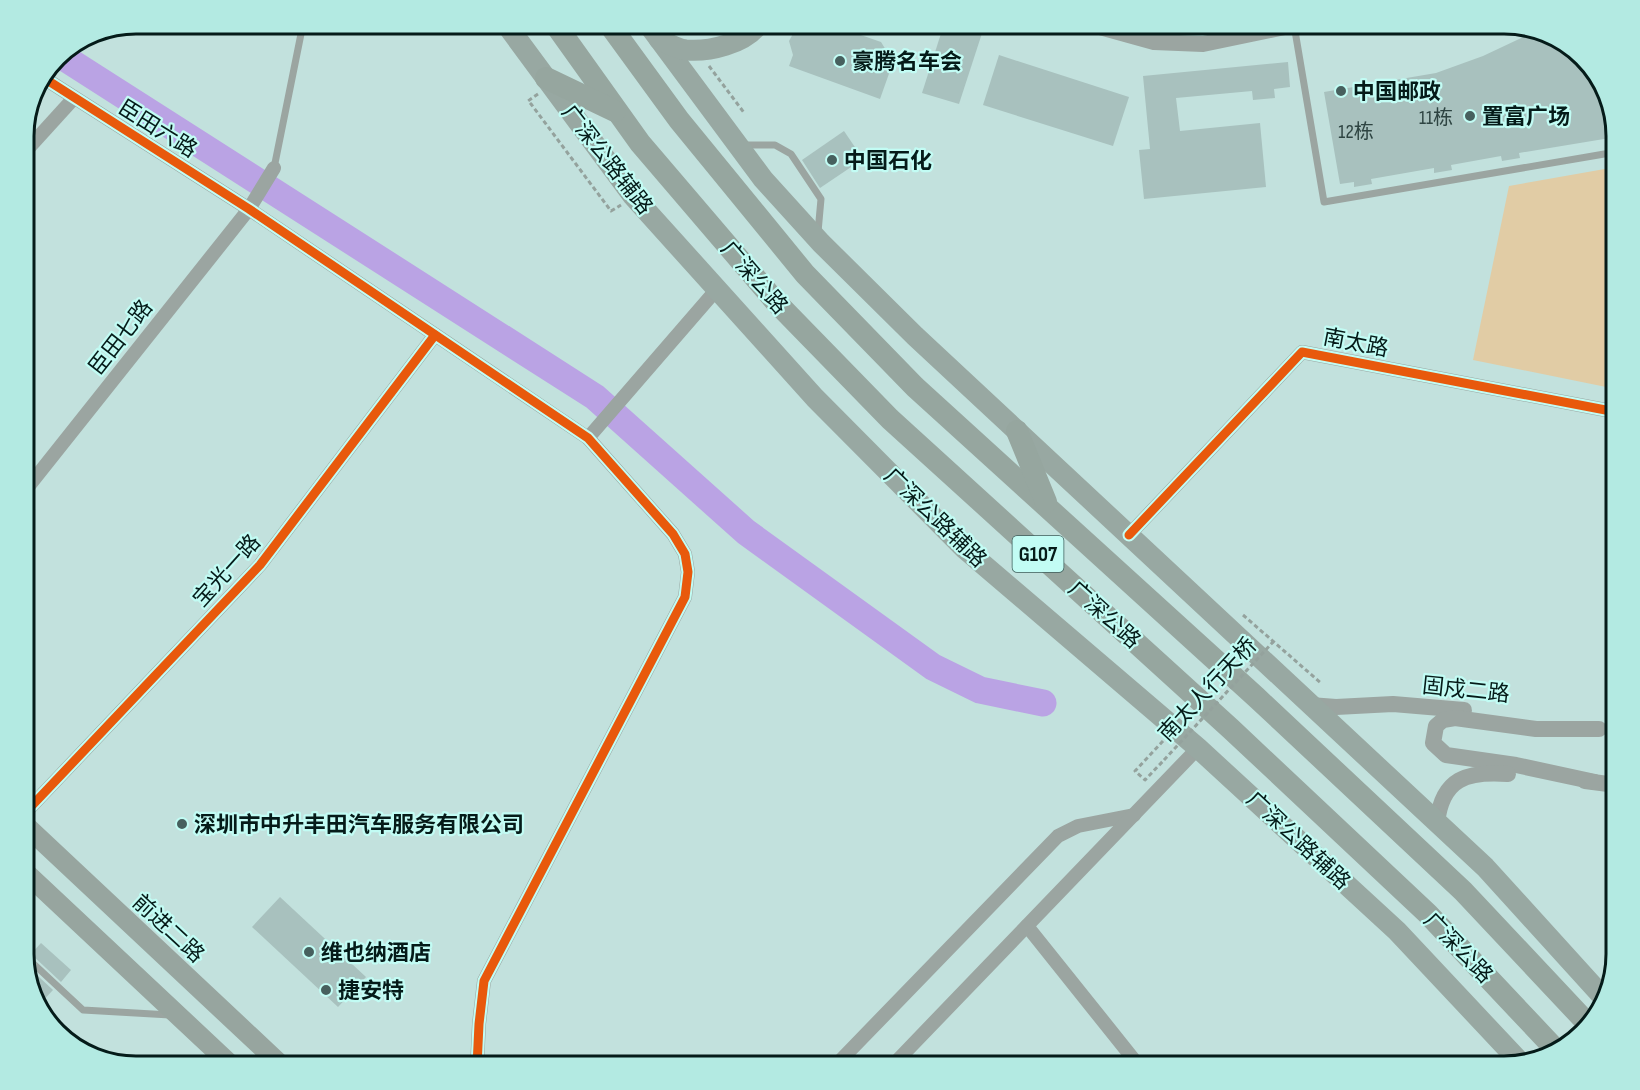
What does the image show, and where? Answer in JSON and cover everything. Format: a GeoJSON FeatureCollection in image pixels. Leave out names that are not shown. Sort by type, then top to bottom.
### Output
{"type":"FeatureCollection","features":[{"type":"Feature","properties":{"kind":"highway","name":"广深公路"},"geometry":{"type":"LineString","coordinates":[[562,34],[640,143],[775,302],[890,418],[1231,729],[1428,914],[1550,1044]]}},
{"type":"Feature","properties":{"kind":"highway","name":"广深公路"},"geometry":{"type":"LineString","coordinates":[[616,34],[679,120],[806,274],[915,387],[1247,689],[1463,891],[1582,1018]]}},
{"type":"Feature","properties":{"kind":"highway"},"geometry":{"type":"LineString","coordinates":[[543,85],[618,112]]}},
{"type":"Feature","properties":{"kind":"highway"},"geometry":{"type":"LineString","coordinates":[[1017,430],[1049,509]]}},
{"type":"Feature","properties":{"kind":"main road","name":"广深公路辅路"},"geometry":{"type":"LineString","coordinates":[[512,34],[543,85],[633,196],[815,398],[965,549],[1198,748],[1397,930],[1513,1054]]}},
{"type":"Feature","properties":{"kind":"main road"},"geometry":{"type":"LineString","coordinates":[[655,34],[737,144],[791,212],[821,243],[1017,430],[1485,867],[1598,991]]}},
{"type":"Feature","properties":{"kind":"main road"},"geometry":{"type":"LineString","coordinates":[[657,34],[683,50],[709,50],[734,42],[745,34]]}},
{"type":"Feature","properties":{"kind":"main road","name":"前进二路"},"geometry":{"type":"LineString","coordinates":[[35,834],[270,1055]]}},
{"type":"Feature","properties":{"kind":"main road"},"geometry":{"type":"LineString","coordinates":[[35,881],[220,1055]]}},
{"type":"Feature","properties":{"kind":"street"},"geometry":{"type":"LineString","coordinates":[[1125,34],[1154,42],[1195,44],[1257,34]]}},
{"type":"Feature","properties":{"kind":"street","name":"臣田六路"},"geometry":{"type":"LineString","coordinates":[[51,82],[249,209],[588,438],[673,534],[685,554],[688,572],[685,597],[484,981],[478,1055]]}},
{"type":"Feature","properties":{"kind":"street"},"geometry":{"type":"LineString","coordinates":[[35,141],[74,98]]}},
{"type":"Feature","properties":{"kind":"street","name":"臣田七路"},"geometry":{"type":"LineString","coordinates":[[35,478],[249,209],[274,168]]}},
{"type":"Feature","properties":{"kind":"street"},"geometry":{"type":"LineString","coordinates":[[588,438],[717,289]]}},
{"type":"Feature","properties":{"kind":"street","name":"宝光一路"},"geometry":{"type":"LineString","coordinates":[[35,802],[260,565],[435,334]]}},
{"type":"Feature","properties":{"kind":"street","name":"南太路"},"geometry":{"type":"LineString","coordinates":[[1129,535],[1302,352],[1606,410]]}},
{"type":"Feature","properties":{"kind":"street","name":"固戍二路"},"geometry":{"type":"LineString","coordinates":[[1310,705],[1429,706],[1606,730]]}},
{"type":"Feature","properties":{"kind":"street"},"geometry":{"type":"LineString","coordinates":[[1595,782],[1516,765],[1446,755],[1436,748],[1432,738],[1436,726],[1449,718],[1536,729],[1599,729]]}},
{"type":"Feature","properties":{"kind":"street"},"geometry":{"type":"LineString","coordinates":[[903,1055],[1198,748]]}},
{"type":"Feature","properties":{"kind":"street"},"geometry":{"type":"LineString","coordinates":[[1437,823],[1440,803],[1447,789],[1472,775],[1490,772],[1606,784]]}},
{"type":"Feature","properties":{"kind":"street"},"geometry":{"type":"LineString","coordinates":[[846,1055],[1058,836],[1078,826],[1134,815]]}},
{"type":"Feature","properties":{"kind":"street"},"geometry":{"type":"LineString","coordinates":[[1027,926],[1130,1055]]}},
{"type":"Feature","properties":{"kind":"lane"},"geometry":{"type":"LineString","coordinates":[[274,168],[301,34]]}},
{"type":"Feature","properties":{"kind":"lane"},"geometry":{"type":"LineString","coordinates":[[1298,34],[1324,202],[1606,154]]}},
{"type":"Feature","properties":{"kind":"lane"},"geometry":{"type":"LineString","coordinates":[[737,144],[775,145],[791,154],[821,199],[818,233],[821,243]]}},
{"type":"Feature","properties":{"kind":"lane"},"geometry":{"type":"LineString","coordinates":[[35,966],[83,1010],[179,1016]]}},
{"type":"Feature","properties":{"kind":"path"},"geometry":{"type":"LineString","coordinates":[[709,66],[745,114]]}},
{"type":"Feature","properties":{"kind":"path"},"geometry":{"type":"LineString","coordinates":[[543,85],[528,100],[611,211],[622,204]]}},
{"type":"Feature","properties":{"kind":"path"},"geometry":{"type":"LineString","coordinates":[[1243,615],[1322,684]]}},
{"type":"Feature","properties":{"kind":"shaded area"},"geometry":{"type":"Polygon","coordinates":[[[1606,169],[1606,387],[1473,360],[1509,186],[1606,169]]]}},
{"type":"Feature","properties":{"kind":"building","name":"豪腾名车会"},"geometry":{"type":"Polygon","coordinates":[[[793,34],[858,34],[881,42],[889,55],[891,68],[880,99],[789,66],[793,55],[789,41],[793,34]]]}},
{"type":"Feature","properties":{"kind":"building"},"geometry":{"type":"Polygon","coordinates":[[[941,34],[982,34],[959,104],[922,93],[941,34]]]}},
{"type":"Feature","properties":{"kind":"building","name":"置富广场"},"geometry":{"type":"Polygon","coordinates":[[[1524,37],[1549,45],[1560,52],[1580,69],[1595,91],[1602,110],[1606,139],[1519,153],[1520,158],[1502,161],[1501,156],[1451,165],[1452,170],[1434,173],[1434,168],[1371,179],[1372,184],[1354,187],[1354,182],[1340,184],[1324,92],[1436,73],[1483,56],[1524,37]]]}},
{"type":"Feature","properties":{"kind":"building"},"geometry":{"type":"Polygon","coordinates":[[[999,55],[1129,97],[1113,146],[983,105],[999,55]]]}},
{"type":"Feature","properties":{"kind":"building"},"geometry":{"type":"Polygon","coordinates":[[[1288,62],[1290,87],[1274,89],[1275,98],[1253,100],[1252,91],[1176,98],[1180,131],[1260,123],[1266,187],[1144,199],[1139,150],[1150,149],[1143,76],[1288,62]]]}},
{"type":"Feature","properties":{"kind":"building","name":"中国石化"},"geometry":{"type":"Polygon","coordinates":[[[844,131],[863,159],[820,188],[802,160],[844,131]]]}},
{"type":"Feature","properties":{"kind":"building","name":"维也纳酒店"},"geometry":{"type":"Polygon","coordinates":[[[280,897],[366,977],[338,1007],[252,927],[280,897]]]}},
{"type":"Feature","properties":{"kind":"building"},"geometry":{"type":"Polygon","coordinates":[[[41,943],[71,970],[61,982],[35,958],[35,950],[41,943]]]}},
{"type":"Feature","properties":{"kind":"building"},"geometry":{"type":"Polygon","coordinates":[[[37,975],[53,990],[45,998],[37,975]]]}},
{"type":"Feature","properties":{"kind":"waterway"},"geometry":{"type":"LineString","coordinates":[[69,60],[595,397],[746,532],[933,667],[980,690],[1043,703]]}},
{"type":"Feature","properties":{"kind":"cycle path"},"geometry":{"type":"LineString","coordinates":[[51,82],[249,209],[588,438],[673,534],[685,554],[688,572],[685,597],[484,981],[478,1055]]}},
{"type":"Feature","properties":{"kind":"cycle path"},"geometry":{"type":"LineString","coordinates":[[35,802],[260,565],[435,335]]}},
{"type":"Feature","properties":{"kind":"cycle path"},"geometry":{"type":"LineString","coordinates":[[1129,535],[1302,352],[1606,410]]}},
{"type":"Feature","properties":{"kind":"place","name":"豪腾名车会"},"geometry":{"type":"Point","coordinates":[840,61]}},
{"type":"Feature","properties":{"kind":"place","name":"中国邮政"},"geometry":{"type":"Point","coordinates":[1341,91]}},
{"type":"Feature","properties":{"kind":"place","name":"置富广场"},"geometry":{"type":"Point","coordinates":[1470,116]}},
{"type":"Feature","properties":{"kind":"place","name":"中国石化"},"geometry":{"type":"Point","coordinates":[832,160]}},
{"type":"Feature","properties":{"kind":"place","name":"深圳市中升丰田汽车服务有限公司"},"geometry":{"type":"Point","coordinates":[182,824]}},
{"type":"Feature","properties":{"kind":"place","name":"维也纳酒店"},"geometry":{"type":"Point","coordinates":[309,952]}},
{"type":"Feature","properties":{"kind":"place","name":"捷安特"},"geometry":{"type":"Point","coordinates":[326,990]}}]}
